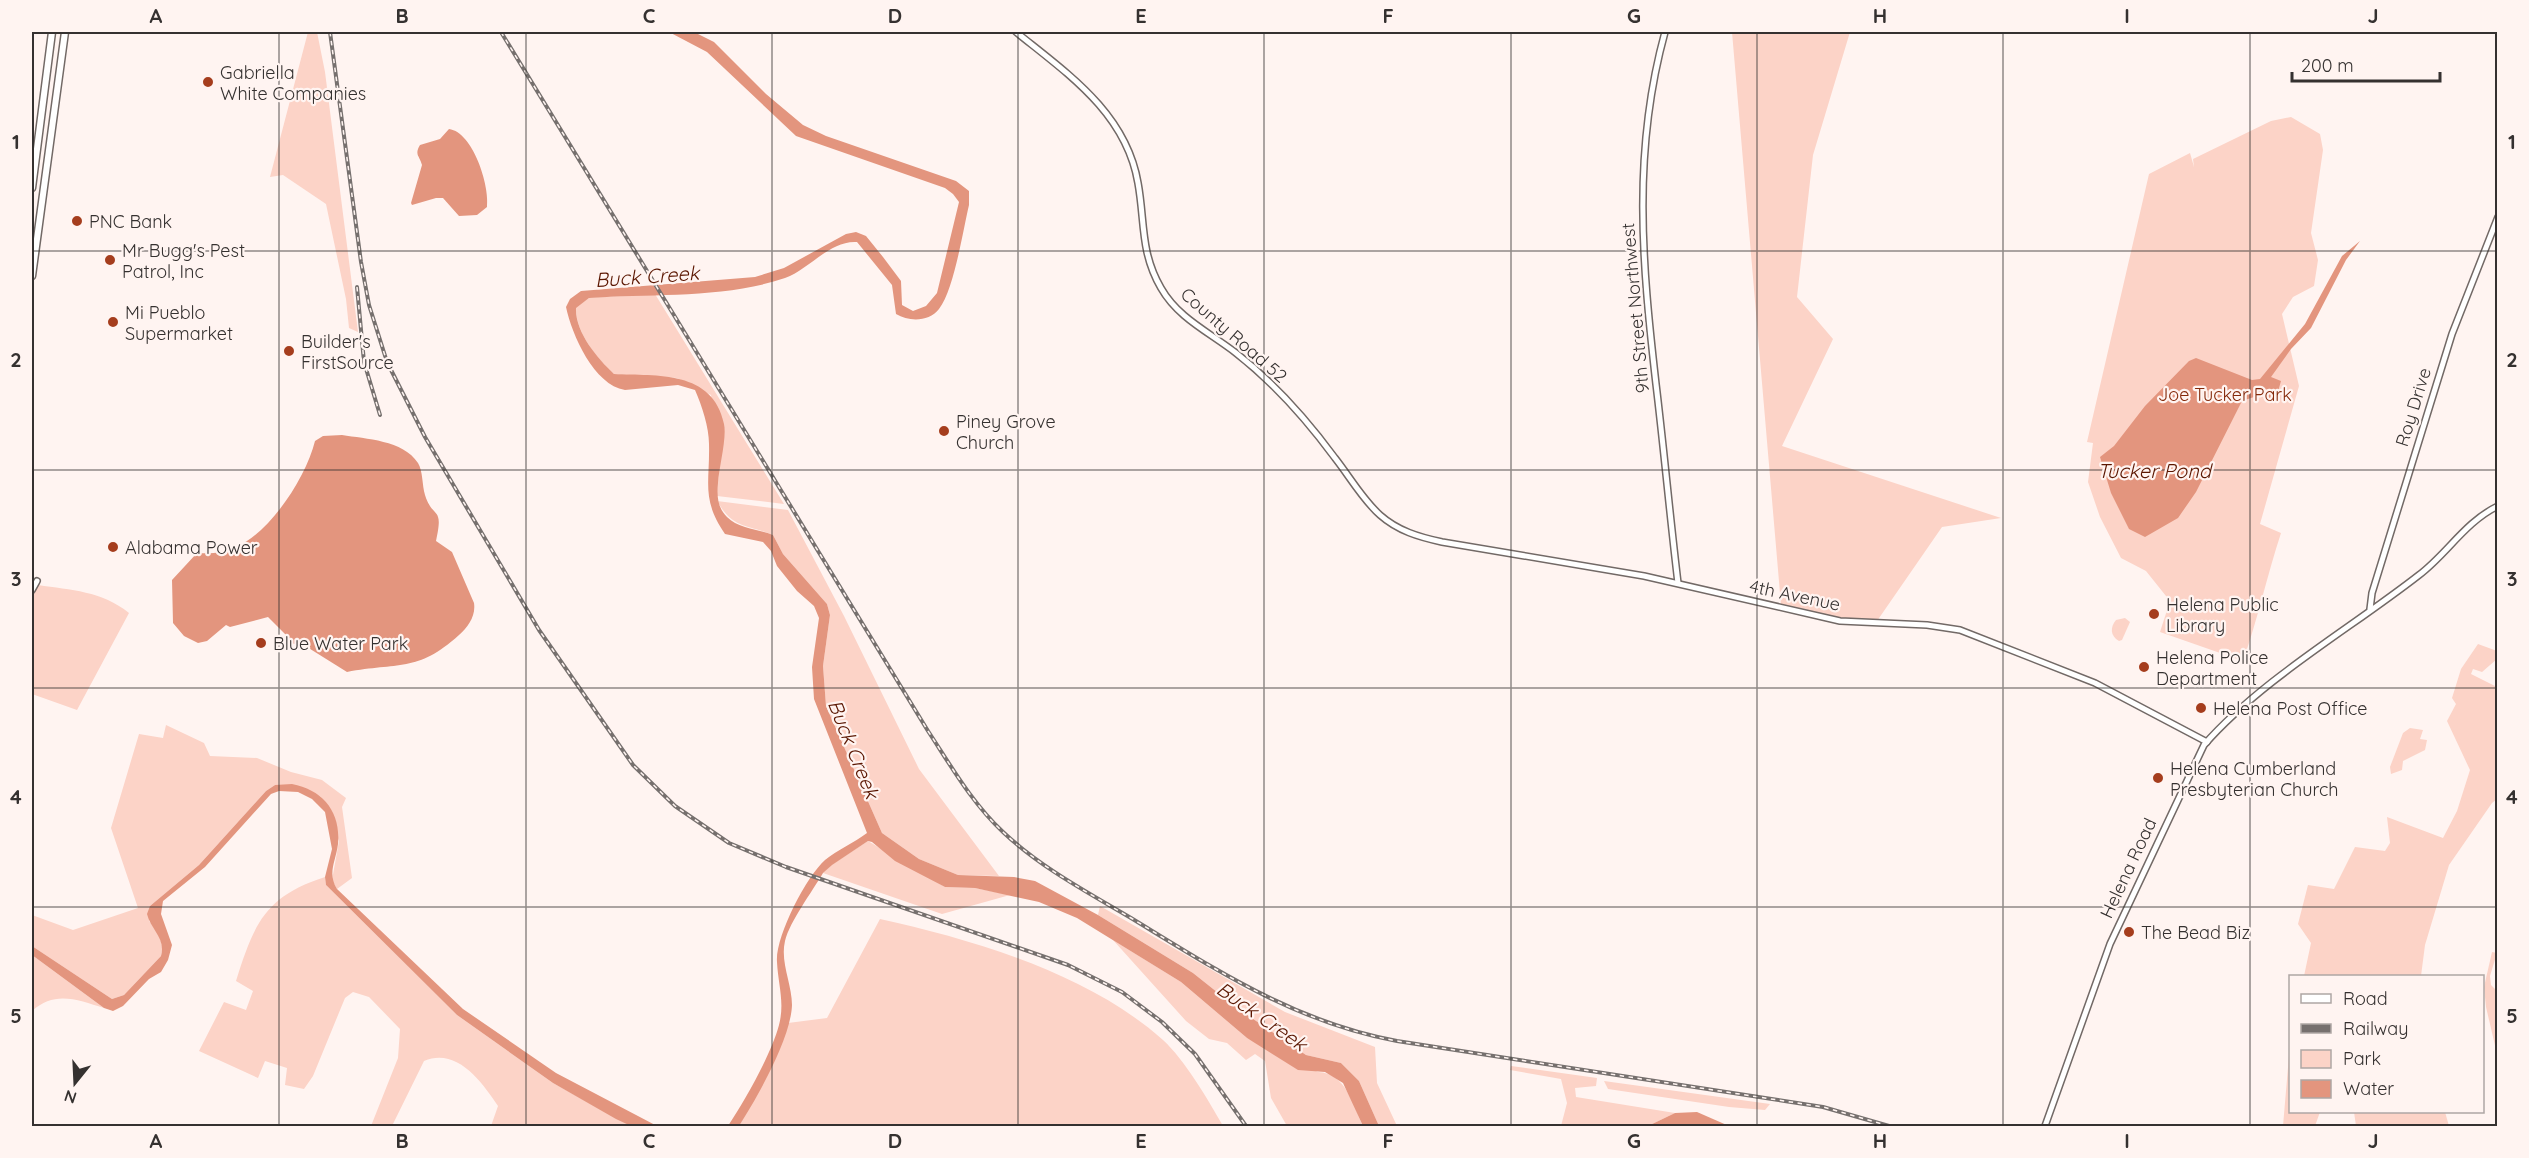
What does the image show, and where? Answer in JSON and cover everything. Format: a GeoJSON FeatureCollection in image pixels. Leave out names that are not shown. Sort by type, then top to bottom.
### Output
{"type":"FeatureCollection","features":[{"type":"Feature","properties":{"kind":"main road"},"geometry":{"type":"LineString","coordinates":[[32,188],[52,32]]}},
{"type":"Feature","properties":{"kind":"main road"},"geometry":{"type":"LineString","coordinates":[[32,276],[34,241],[65,32]]}},
{"type":"Feature","properties":{"kind":"main road"},"geometry":{"type":"LineString","coordinates":[[42,112],[54,114]]}},
{"type":"Feature","properties":{"kind":"main road"},"geometry":{"type":"LineString","coordinates":[[32,182],[44,184]]}},
{"type":"Feature","properties":{"kind":"street","name":"County Road 52"},"geometry":{"type":"LineString","coordinates":[[1016,32],[1086,89],[1117,126],[1135,168],[1140,195],[1142,232],[1148,257],[1167,297],[1188,319],[1235,352],[1274,387],[1324,444],[1369,503]]}},
{"type":"Feature","properties":{"kind":"street","name":"9th Street Northwest"},"geometry":{"type":"LineString","coordinates":[[1665,32],[1654,75],[1645,134],[1641,220],[1646,293],[1678,583]]}},
{"type":"Feature","properties":{"kind":"street","name":"Roy Drive"},"geometry":{"type":"LineString","coordinates":[[2370,609],[2372,593],[2452,334],[2498,217]]}},
{"type":"Feature","properties":{"kind":"street","name":"4th Avenue"},"geometry":{"type":"LineString","coordinates":[[1369,503],[1396,526],[1422,538],[1678,583],[1840,621],[1936,626],[1973,634],[2095,683],[2207,742]]}},
{"type":"Feature","properties":{"kind":"street","name":"Helena Road"},"geometry":{"type":"LineString","coordinates":[[2044,1126],[2112,938],[2188,775],[2207,742],[2221,726],[2252,700],[2370,609],[2419,575],[2473,522],[2498,506]]}},
{"type":"Feature","properties":{"kind":"street"},"geometry":{"type":"LineString","coordinates":[[32,590],[37,581]]}},
{"type":"Feature","properties":{"kind":"green space"},"geometry":{"type":"Polygon","coordinates":[[[308,32],[317,32],[325,72],[358,332],[349,328],[346,299],[326,204],[283,175],[270,177],[308,32]]]}},
{"type":"Feature","properties":{"kind":"green space"},"geometry":{"type":"Polygon","coordinates":[[[1732,32],[1850,32],[1813,155],[1797,297],[1833,339],[1782,446],[2001,518],[1942,527],[1877,621],[1841,618],[1781,605],[1732,32]]]}},
{"type":"Feature","properties":{"kind":"green space","name":"Joe Tucker Park"},"geometry":{"type":"Polygon","coordinates":[[[2291,117],[2320,134],[2323,150],[2311,233],[2318,260],[2314,286],[2293,297],[2282,314],[2299,386],[2260,524],[2281,533],[2243,661],[2160,632],[2170,601],[2146,571],[2121,558],[2100,517],[2088,482],[2093,443],[2087,442],[2149,174],[2190,153],[2194,167],[2193,159],[2271,121],[2291,117]]]}},
{"type":"Feature","properties":{"kind":"green space"},"geometry":{"type":"Polygon","coordinates":[[[655,294],[784,504],[717,496],[719,470],[711,395],[677,378],[614,374],[588,344],[579,326],[576,307],[589,298],[655,294]]]}},
{"type":"Feature","properties":{"kind":"green space"},"geometry":{"type":"Polygon","coordinates":[[[717,501],[788,510],[844,616],[919,769],[999,876],[958,875],[919,859],[882,833],[826,706],[823,666],[830,615],[827,604],[783,554],[773,535],[735,521],[717,501]]]}},
{"type":"Feature","properties":{"kind":"green space"},"geometry":{"type":"Polygon","coordinates":[[[38,585],[97,596],[129,613],[77,710],[32,694],[32,595],[38,585]]]}},
{"type":"Feature","properties":{"kind":"green space"},"geometry":{"type":"Polygon","coordinates":[[[2125,618],[2130,622],[2122,640],[2119,641],[2113,634],[2113,626],[2116,620],[2125,618]]]}},
{"type":"Feature","properties":{"kind":"green space"},"geometry":{"type":"Polygon","coordinates":[[[2478,644],[2497,651],[2497,659],[2482,672],[2473,669],[2471,674],[2497,687],[2497,799],[2449,865],[2425,945],[2421,975],[2304,975],[2311,943],[2298,924],[2308,885],[2334,889],[2355,847],[2385,851],[2390,843],[2387,817],[2443,838],[2457,811],[2470,770],[2447,721],[2456,704],[2452,698],[2461,669],[2478,644]]]}},
{"type":"Feature","properties":{"kind":"green space"},"geometry":{"type":"Polygon","coordinates":[[[166,725],[204,743],[210,756],[257,758],[291,772],[322,780],[346,798],[342,807],[352,878],[337,889],[332,880],[339,841],[320,796],[275,785],[266,791],[199,865],[150,906],[149,921],[161,941],[161,956],[124,995],[112,999],[32,946],[32,915],[73,930],[138,908],[111,828],[139,734],[163,738],[166,725]]]}},
{"type":"Feature","properties":{"kind":"green space"},"geometry":{"type":"Polygon","coordinates":[[[2410,728],[2423,730],[2420,739],[2427,740],[2425,750],[2403,761],[2402,770],[2391,774],[2390,767],[2403,733],[2410,728]]]}},
{"type":"Feature","properties":{"kind":"green space"},"geometry":{"type":"Polygon","coordinates":[[[868,841],[945,887],[975,888],[1010,895],[942,914],[823,873],[831,865],[868,841]]]}},
{"type":"Feature","properties":{"kind":"green space"},"geometry":{"type":"Polygon","coordinates":[[[325,877],[326,885],[457,1015],[553,1083],[631,1126],[491,1126],[498,1106],[484,1087],[458,1063],[436,1058],[424,1061],[392,1126],[371,1126],[398,1058],[400,1029],[369,997],[353,992],[345,998],[313,1076],[304,1089],[285,1085],[287,1068],[265,1061],[258,1078],[199,1051],[224,1002],[246,1010],[253,991],[236,981],[249,943],[265,915],[288,893],[325,877]]]}},
{"type":"Feature","properties":{"kind":"green space"},"geometry":{"type":"Polygon","coordinates":[[[1100,906],[1285,1012],[1375,1047],[1377,1083],[1397,1126],[1379,1126],[1359,1081],[1341,1063],[1306,1055],[1237,1008],[1193,973],[1098,915],[1100,906]]]}},
{"type":"Feature","properties":{"kind":"green space"},"geometry":{"type":"Polygon","coordinates":[[[880,919],[992,949],[1066,978],[1101,996],[1133,1017],[1171,1048],[1196,1081],[1223,1126],[739,1126],[776,1057],[788,1023],[827,1018],[880,919]]]}},
{"type":"Feature","properties":{"kind":"green space"},"geometry":{"type":"Polygon","coordinates":[[[1113,940],[1181,982],[1247,1038],[1335,1078],[1342,1084],[1352,1100],[1363,1126],[1287,1126],[1271,1098],[1265,1061],[1255,1054],[1246,1060],[1227,1043],[1209,1039],[1186,1021],[1113,940]]]}},
{"type":"Feature","properties":{"kind":"green space"},"geometry":{"type":"Polygon","coordinates":[[[2492,952],[2497,953],[2490,976],[2491,985],[2497,991],[2497,1054],[2486,1007],[2484,987],[2492,952]]]}},
{"type":"Feature","properties":{"kind":"green space"},"geometry":{"type":"Polygon","coordinates":[[[32,955],[104,1008],[76,1000],[58,999],[49,1001],[32,1011],[32,955]]]}},
{"type":"Feature","properties":{"kind":"green space"},"geometry":{"type":"Polygon","coordinates":[[[2289,1056],[2289,1113],[2320,1113],[2315,1126],[2283,1126],[2289,1056]]]}},
{"type":"Feature","properties":{"kind":"green space"},"geometry":{"type":"Polygon","coordinates":[[[1511,1066],[1597,1078],[1596,1086],[1575,1088],[1576,1097],[1675,1113],[1648,1126],[1561,1126],[1567,1103],[1561,1079],[1510,1070],[1511,1066]]]}},
{"type":"Feature","properties":{"kind":"green space"},"geometry":{"type":"Polygon","coordinates":[[[1604,1081],[1770,1104],[1765,1110],[1729,1107],[1608,1089],[1604,1081]]]}},
{"type":"Feature","properties":{"kind":"green space"},"geometry":{"type":"Polygon","coordinates":[[[2354,1113],[2445,1113],[2449,1126],[2356,1126],[2354,1113]]]}},
{"type":"Feature","properties":{"kind":"water"},"geometry":{"type":"Polygon","coordinates":[[[669,32],[694,32],[714,42],[766,94],[803,125],[826,136],[956,181],[969,191],[969,205],[949,288],[939,309],[924,318],[913,319],[896,314],[892,285],[857,242],[829,250],[794,274],[762,285],[688,294],[589,298],[576,308],[579,326],[588,344],[614,374],[665,376],[681,380],[696,385],[718,406],[725,430],[718,483],[719,505],[727,517],[737,524],[773,535],[783,554],[827,604],[830,615],[823,666],[826,706],[882,833],[919,859],[958,875],[1014,877],[1035,881],[1098,915],[1193,973],[1237,1008],[1306,1055],[1341,1063],[1359,1081],[1379,1126],[1363,1126],[1343,1083],[1325,1072],[1298,1070],[1247,1038],[1181,982],[1077,918],[1039,902],[975,888],[945,887],[895,861],[868,841],[823,873],[788,933],[784,957],[792,1005],[786,1034],[755,1100],[739,1126],[728,1126],[764,1063],[779,1025],[781,1001],[778,951],[793,908],[817,868],[835,853],[867,833],[814,699],[812,667],[819,618],[814,606],[797,591],[777,566],[771,551],[763,542],[725,534],[717,522],[708,490],[708,431],[695,390],[678,385],[625,390],[614,386],[594,369],[586,357],[573,331],[566,307],[570,299],[581,291],[755,277],[784,268],[846,234],[856,232],[866,236],[901,281],[902,305],[913,311],[926,306],[937,293],[959,202],[945,188],[796,136],[707,52],[669,32]]]}},
{"type":"Feature","properties":{"kind":"water"},"geometry":{"type":"Polygon","coordinates":[[[449,129],[458,132],[472,149],[483,174],[487,207],[477,215],[459,216],[443,198],[412,205],[411,203],[422,165],[417,153],[418,148],[420,145],[440,139],[449,129]]]}},
{"type":"Feature","properties":{"kind":"water","name":"Tucker Pond"},"geometry":{"type":"Polygon","coordinates":[[[2360,241],[2346,260],[2311,328],[2291,349],[2271,377],[2281,381],[2277,395],[2269,399],[2267,390],[2264,388],[2260,390],[2260,395],[2242,401],[2196,492],[2178,518],[2145,537],[2129,529],[2111,493],[2100,457],[2114,446],[2145,406],[2189,361],[2196,358],[2252,380],[2260,379],[2305,324],[2342,256],[2360,241]]]}},
{"type":"Feature","properties":{"kind":"water","name":"Blue Water Park"},"geometry":{"type":"Polygon","coordinates":[[[342,435],[394,445],[411,455],[418,463],[425,495],[438,517],[436,541],[452,552],[474,603],[471,621],[444,647],[419,661],[347,672],[307,647],[287,642],[285,634],[268,617],[230,627],[226,625],[207,641],[198,643],[184,636],[173,623],[172,580],[197,553],[217,553],[232,549],[250,539],[263,528],[296,486],[315,441],[323,436],[342,435]]]}},
{"type":"Feature","properties":{"kind":"water"},"geometry":{"type":"Polygon","coordinates":[[[292,784],[313,791],[328,804],[333,813],[338,832],[338,844],[332,872],[337,889],[463,1009],[556,1073],[657,1126],[631,1126],[616,1119],[553,1083],[457,1015],[326,885],[325,877],[332,849],[325,812],[312,799],[298,792],[279,791],[271,794],[205,867],[163,901],[161,914],[172,945],[168,960],[161,972],[149,979],[123,1006],[113,1011],[104,1008],[32,955],[32,946],[112,999],[124,995],[161,956],[160,939],[147,914],[150,906],[199,865],[266,791],[275,785],[292,784]]]}},
{"type":"Feature","properties":{"kind":"water"},"geometry":{"type":"Polygon","coordinates":[[[1697,1112],[1729,1126],[1648,1126],[1675,1113],[1697,1112]]]}},
{"type":"Feature","properties":{"kind":"railway"},"geometry":{"type":"LineString","coordinates":[[330,32],[361,262],[369,305],[387,362],[425,437],[539,630],[633,765],[675,806],[729,843],[786,867],[1068,965],[1122,992],[1162,1022],[1195,1054],[1246,1126]]}},
{"type":"Feature","properties":{"kind":"railway"},"geometry":{"type":"LineString","coordinates":[[501,32],[928,731],[972,797],[992,821],[1032,857],[1195,957],[1258,992],[1291,1008],[1360,1032],[1397,1041],[1823,1107],[1889,1126]]}},
{"type":"Feature","properties":{"kind":"railway"},"geometry":{"type":"LineString","coordinates":[[357,287],[364,362],[380,415]]}},
{"type":"Feature","properties":{"kind":"place","name":"Gabriella White Companies"},"geometry":{"type":"Point","coordinates":[208,82]}},
{"type":"Feature","properties":{"kind":"place","name":"PNC Bank"},"geometry":{"type":"Point","coordinates":[77,221]}},
{"type":"Feature","properties":{"kind":"place","name":"Mr Bugg's Pest Patrol, Inc"},"geometry":{"type":"Point","coordinates":[110,260]}},
{"type":"Feature","properties":{"kind":"place","name":"Mi Pueblo Supermarket"},"geometry":{"type":"Point","coordinates":[113,322]}},
{"type":"Feature","properties":{"kind":"place","name":"Builder's FirstSource"},"geometry":{"type":"Point","coordinates":[289,351]}},
{"type":"Feature","properties":{"kind":"place","name":"Piney Grove Church"},"geometry":{"type":"Point","coordinates":[944,431]}},
{"type":"Feature","properties":{"kind":"place","name":"Alabama Power"},"geometry":{"type":"Point","coordinates":[113,547]}},
{"type":"Feature","properties":{"kind":"place","name":"Helena Public Library"},"geometry":{"type":"Point","coordinates":[2154,614]}},
{"type":"Feature","properties":{"kind":"place","name":"Blue Water Park"},"geometry":{"type":"Point","coordinates":[261,643]}},
{"type":"Feature","properties":{"kind":"place","name":"Helena Police Department"},"geometry":{"type":"Point","coordinates":[2144,667]}},
{"type":"Feature","properties":{"kind":"place","name":"Helena Post Office"},"geometry":{"type":"Point","coordinates":[2201,708]}},
{"type":"Feature","properties":{"kind":"place","name":"Helena Cumberland Presbyterian Church"},"geometry":{"type":"Point","coordinates":[2158,778]}},
{"type":"Feature","properties":{"kind":"place","name":"The Bead Biz"},"geometry":{"type":"Point","coordinates":[2129,932]}},
{"type":"Feature","properties":{"kind":"water label","name":"Buck Creek"},"geometry":{"type":"Point","coordinates":[647,276]}},
{"type":"Feature","properties":{"kind":"water label","name":"Buck Creek"},"geometry":{"type":"Point","coordinates":[854,749]}},
{"type":"Feature","properties":{"kind":"water label","name":"Buck Creek"},"geometry":{"type":"Point","coordinates":[1262,1016]}}]}
